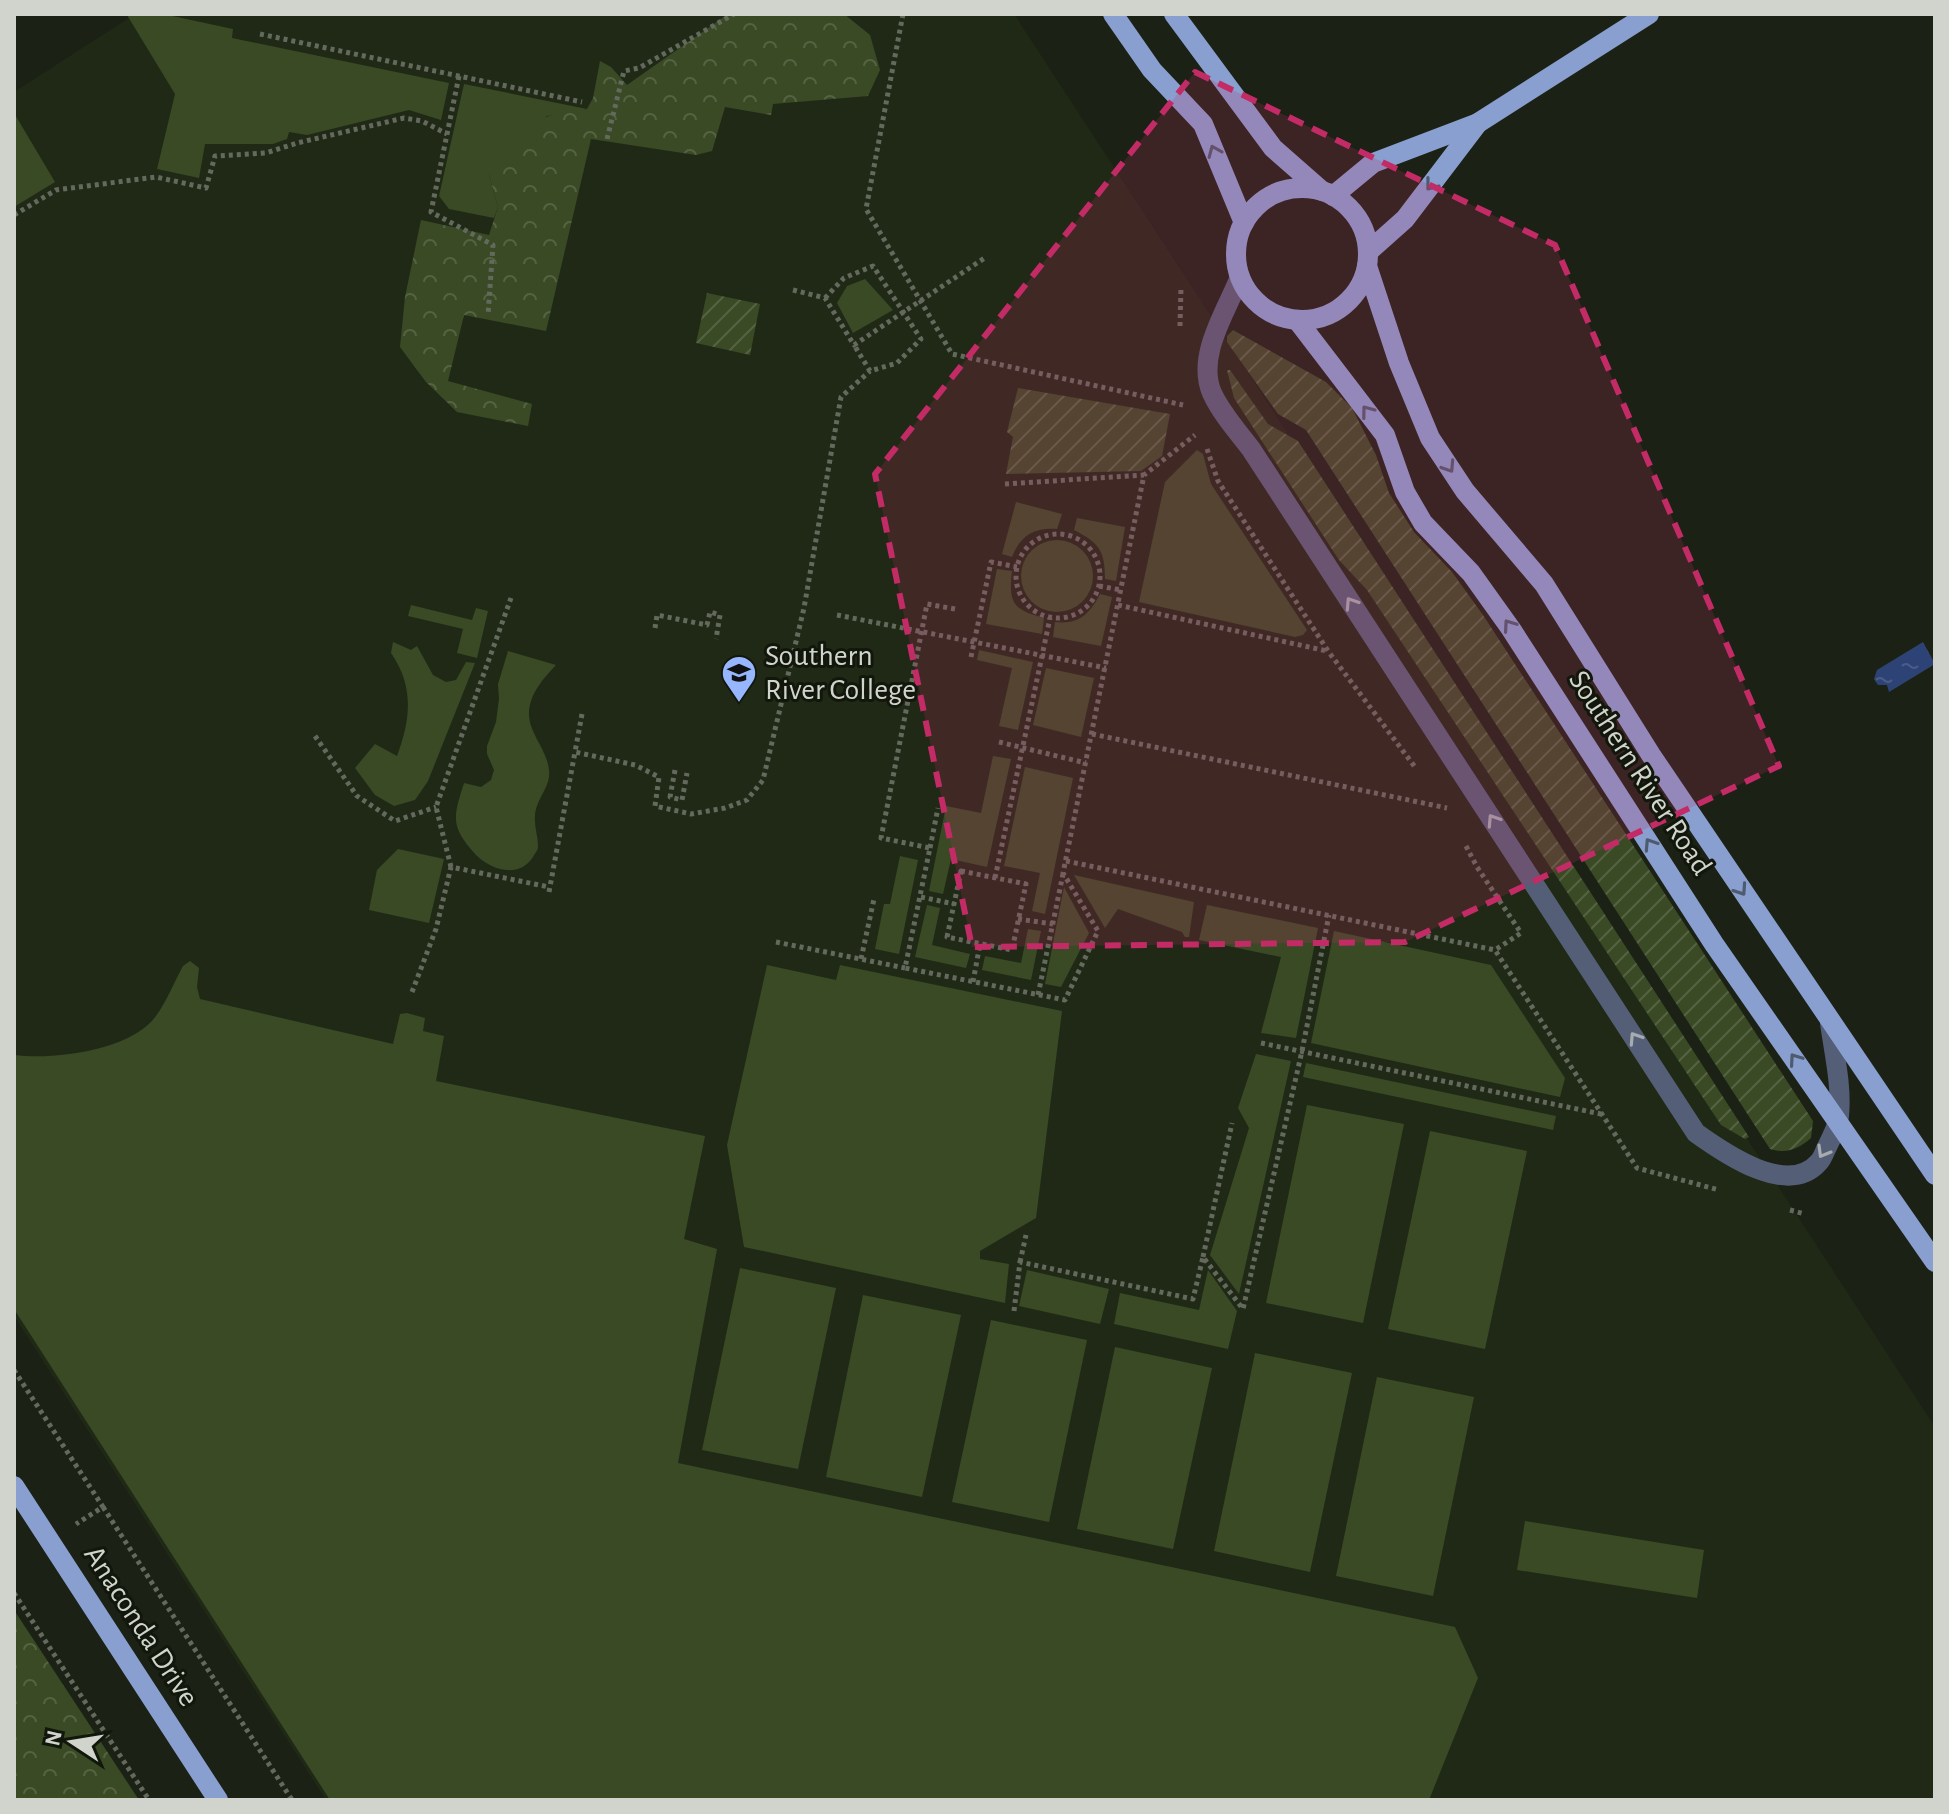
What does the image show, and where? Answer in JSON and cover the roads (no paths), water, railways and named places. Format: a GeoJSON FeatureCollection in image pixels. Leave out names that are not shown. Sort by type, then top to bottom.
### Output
{"type":"FeatureCollection","features":[{"type":"Feature","properties":{"kind":"main road"},"geometry":{"type":"LineString","coordinates":[[1113,14],[1152,70],[1203,124],[1244,223]]}},
{"type":"Feature","properties":{"kind":"main road"},"geometry":{"type":"LineString","coordinates":[[1174,14],[1273,148],[1347,206],[1358,219],[1368,259]]}},
{"type":"Feature","properties":{"kind":"main road"},"geometry":{"type":"LineString","coordinates":[[1478,123],[1405,219],[1368,259],[1361,285],[1350,300],[1334,312],[1316,319],[1297,320],[1278,316],[1262,307],[1249,293],[1240,277],[1238,240],[1244,223],[1270,197],[1287,190],[1305,188],[1328,194],[1373,163],[1478,123],[1649,14]]}},
{"type":"Feature","properties":{"kind":"main road","name":"Southern River Road"},"geometry":{"type":"LineString","coordinates":[[1368,259],[1399,363],[1430,438],[1465,491],[1544,584],[1651,755],[1935,1175]]}},
{"type":"Feature","properties":{"kind":"main road","name":"Southern River Road"},"geometry":{"type":"LineString","coordinates":[[1297,320],[1385,435],[1405,492],[1423,523],[1471,573],[1511,629],[1714,944],[1935,1262]]}},
{"type":"Feature","properties":{"kind":"main road","name":"Anaconda Drive"},"geometry":{"type":"LineString","coordinates":[[14,1486],[218,1800]]}},
{"type":"Feature","properties":{"kind":"lane"},"geometry":{"type":"LineString","coordinates":[[1240,277],[1208,348],[1207,379],[1213,396],[1251,449],[1696,1133],[1727,1155],[1762,1171],[1781,1174],[1805,1172],[1820,1161],[1839,1121],[1840,1098],[1830,1023]]}},
{"type":"Feature","properties":{"kind":"water"},"geometry":{"type":"Polygon","coordinates":[[[1923,642],[1935,664],[1889,692],[1887,685],[1878,685],[1874,679],[1877,670],[1923,642]]]}},
{"type":"Feature","properties":{"kind":"place","name":"Southern River College"},"geometry":{"type":"Point","coordinates":[739,704]}}]}
